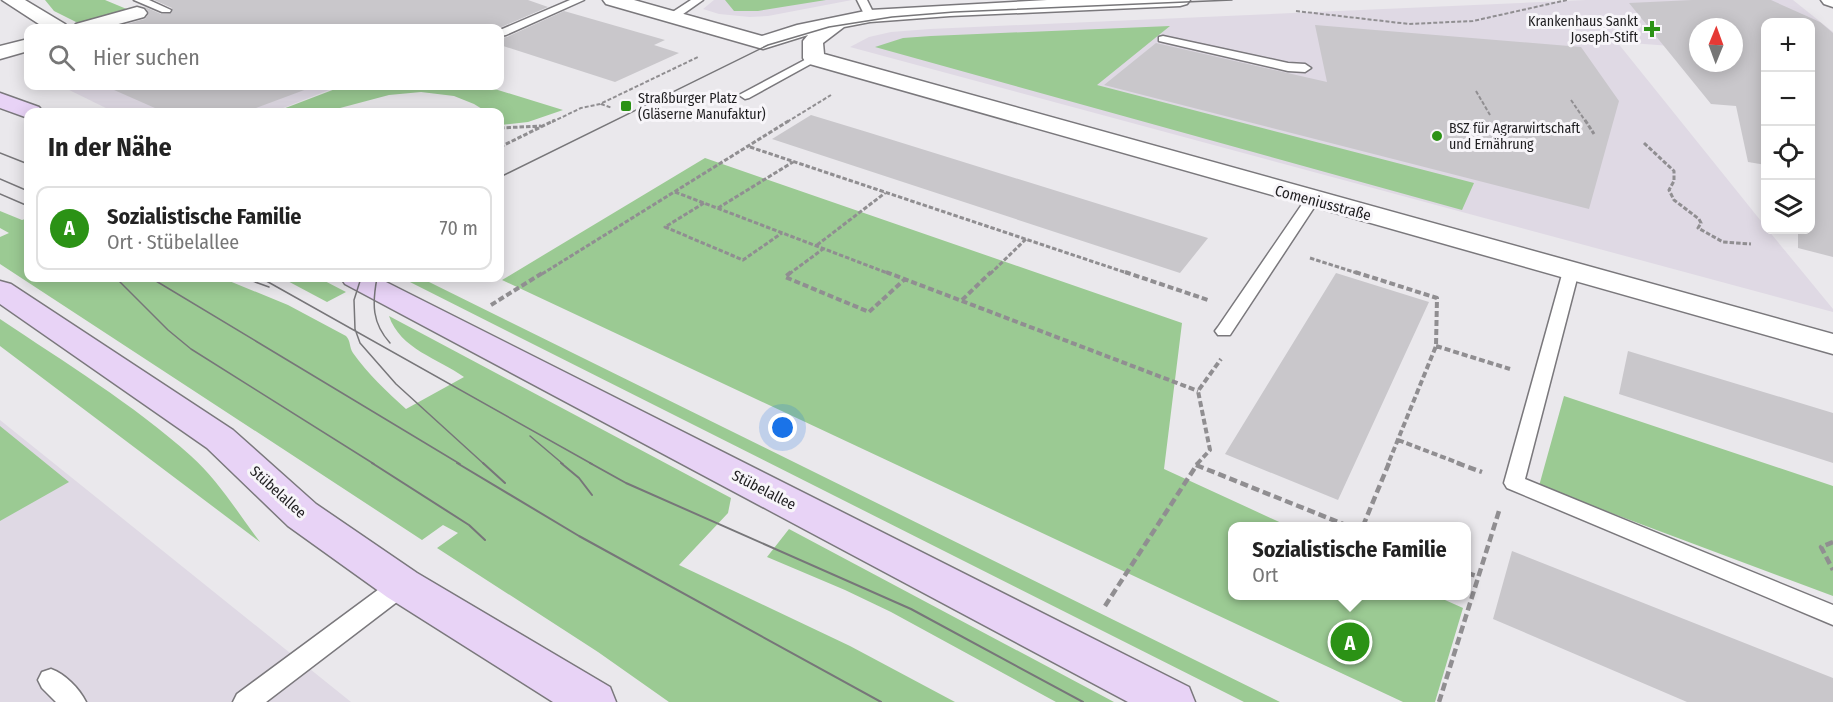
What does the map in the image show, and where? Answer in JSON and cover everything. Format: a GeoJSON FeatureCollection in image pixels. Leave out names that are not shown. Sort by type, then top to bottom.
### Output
{"type":"FeatureCollection","features":[{"type":"Feature","properties":{"kind":"main road"},"geometry":{"type":"LineString","coordinates":[[0,100],[24,109]]}},
{"type":"Feature","properties":{"kind":"main road","name":"Stübelallee"},"geometry":{"type":"LineString","coordinates":[[364,282],[1172,702]]}},
{"type":"Feature","properties":{"kind":"main road","name":"Stübelallee"},"geometry":{"type":"LineString","coordinates":[[0,290],[220,439],[302,515],[402,585],[593,702]]}},
{"type":"Feature","properties":{"kind":"street"},"geometry":{"type":"LineString","coordinates":[[12,0],[51,24]]}},
{"type":"Feature","properties":{"kind":"street"},"geometry":{"type":"LineString","coordinates":[[613,0],[763,44],[798,31],[840,21]]}},
{"type":"Feature","properties":{"kind":"street"},"geometry":{"type":"LineString","coordinates":[[814,58],[813,41],[840,21],[866,8],[950,10],[1180,0]]}},
{"type":"Feature","properties":{"kind":"street"},"geometry":{"type":"LineString","coordinates":[[93,24],[138,6]]}},
{"type":"Feature","properties":{"kind":"street"},"geometry":{"type":"LineString","coordinates":[[0,53],[24,46]]}},
{"type":"Feature","properties":{"kind":"street","name":"Comeniusstraße"},"geometry":{"type":"LineString","coordinates":[[814,58],[1312,200],[1833,344]]}},
{"type":"Feature","properties":{"kind":"lane"},"geometry":{"type":"LineString","coordinates":[[138,6],[161,8],[178,0]]}},
{"type":"Feature","properties":{"kind":"lane"},"geometry":{"type":"LineString","coordinates":[[504,32],[579,0]]}},
{"type":"Feature","properties":{"kind":"lane"},"geometry":{"type":"LineString","coordinates":[[672,17],[698,0]]}},
{"type":"Feature","properties":{"kind":"lane"},"geometry":{"type":"LineString","coordinates":[[1163,39],[1288,67],[1305,68]]}},
{"type":"Feature","properties":{"kind":"lane"},"geometry":{"type":"LineString","coordinates":[[745,95],[814,58]]}},
{"type":"Feature","properties":{"kind":"lane"},"geometry":{"type":"LineString","coordinates":[[1224,331],[1312,200]]}},
{"type":"Feature","properties":{"kind":"lane"},"geometry":{"type":"LineString","coordinates":[[1572,271],[1514,483],[1833,615]]}},
{"type":"Feature","properties":{"kind":"lane"},"geometry":{"type":"LineString","coordinates":[[246,702],[402,585]]}},
{"type":"Feature","properties":{"kind":"lane"},"geometry":{"type":"LineString","coordinates":[[51,680],[73,702]]}},
{"type":"Feature","properties":{"kind":"path"},"geometry":{"type":"LineString","coordinates":[[1296,11],[1409,24],[1473,21],[1567,0]]}},
{"type":"Feature","properties":{"kind":"path"},"geometry":{"type":"LineString","coordinates":[[1409,24],[1410,30]]}},
{"type":"Feature","properties":{"kind":"path"},"geometry":{"type":"LineString","coordinates":[[504,145],[580,108],[600,104],[740,37]]}},
{"type":"Feature","properties":{"kind":"path"},"geometry":{"type":"LineString","coordinates":[[491,305],[865,74]]}},
{"type":"Feature","properties":{"kind":"path"},"geometry":{"type":"LineString","coordinates":[[1476,91],[1490,114]]}},
{"type":"Feature","properties":{"kind":"path"},"geometry":{"type":"LineString","coordinates":[[1571,100],[1594,134]]}},
{"type":"Feature","properties":{"kind":"path"},"geometry":{"type":"LineString","coordinates":[[600,104],[612,108]]}},
{"type":"Feature","properties":{"kind":"path"},"geometry":{"type":"LineString","coordinates":[[504,128],[544,125]]}},
{"type":"Feature","properties":{"kind":"path"},"geometry":{"type":"LineString","coordinates":[[1644,143],[1674,171],[1674,180],[1669,190],[1674,200],[1699,219],[1701,223],[1698,228],[1716,241],[1728,245],[1751,244]]}},
{"type":"Feature","properties":{"kind":"path"},"geometry":{"type":"LineString","coordinates":[[750,147],[1238,311]]}},
{"type":"Feature","properties":{"kind":"path"},"geometry":{"type":"LineString","coordinates":[[718,208],[793,161]]}},
{"type":"Feature","properties":{"kind":"path"},"geometry":{"type":"LineString","coordinates":[[675,192],[1198,391]]}},
{"type":"Feature","properties":{"kind":"path"},"geometry":{"type":"LineString","coordinates":[[817,246],[885,192]]}},
{"type":"Feature","properties":{"kind":"path"},"geometry":{"type":"LineString","coordinates":[[704,203],[665,227],[743,260],[782,232]]}},
{"type":"Feature","properties":{"kind":"path"},"geometry":{"type":"LineString","coordinates":[[962,300],[1026,239]]}},
{"type":"Feature","properties":{"kind":"path"},"geometry":{"type":"LineString","coordinates":[[823,248],[785,277],[868,312],[905,279]]}},
{"type":"Feature","properties":{"kind":"path"},"geometry":{"type":"LineString","coordinates":[[1309,258],[1437,298],[1436,346],[1365,522]]}},
{"type":"Feature","properties":{"kind":"path"},"geometry":{"type":"LineString","coordinates":[[1436,346],[1541,379]]}},
{"type":"Feature","properties":{"kind":"path"},"geometry":{"type":"LineString","coordinates":[[1105,606],[1196,465],[1210,450],[1198,391],[1226,353]]}},
{"type":"Feature","properties":{"kind":"path"},"geometry":{"type":"LineString","coordinates":[[1398,440],[1514,483],[1497,514],[1471,596]]}},
{"type":"Feature","properties":{"kind":"path"},"geometry":{"type":"LineString","coordinates":[[1196,465],[1338,522]]}},
{"type":"Feature","properties":{"kind":"path"},"geometry":{"type":"LineString","coordinates":[[1833,542],[1821,547],[1833,570]]}},
{"type":"Feature","properties":{"kind":"path"},"geometry":{"type":"LineString","coordinates":[[1471,574],[1477,576]]}},
{"type":"Feature","properties":{"kind":"path"},"geometry":{"type":"LineString","coordinates":[[1439,702],[1470,600]]}},
{"type":"Feature","properties":{"kind":"shaded area"},"geometry":{"type":"Polygon","coordinates":[[[714,0],[852,0],[768,16],[750,17],[719,14],[703,9],[714,0]]]}},
{"type":"Feature","properties":{"kind":"shaded area","name":"BSZ für Agrarwirtschaft und Ernährung"},"geometry":{"type":"Polygon","coordinates":[[[1586,0],[1793,0],[1833,32],[1833,58],[1815,30],[1815,18],[1761,18],[1761,24],[1743,25],[1743,18],[1689,18],[1689,47],[1617,42],[1761,221],[1761,234],[1771,234],[1833,309],[1833,312],[850,47],[869,37],[891,32],[1586,0]]]}},
{"type":"Feature","properties":{"kind":"shaded area"},"geometry":{"type":"Polygon","coordinates":[[[69,90],[329,90],[283,108],[106,108],[69,90]]]}},
{"type":"Feature","properties":{"kind":"shaded area"},"geometry":{"type":"Polygon","coordinates":[[[0,420],[351,702],[0,702],[0,420]]]}},
{"type":"Feature","properties":{"kind":"green space"},"geometry":{"type":"Polygon","coordinates":[[[45,0],[105,0],[129,10],[80,24],[54,11],[45,0]]]}},
{"type":"Feature","properties":{"kind":"green space"},"geometry":{"type":"Polygon","coordinates":[[[725,0],[826,0],[758,11],[734,11],[725,0]]]}},
{"type":"Feature","properties":{"kind":"green space"},"geometry":{"type":"Polygon","coordinates":[[[1170,26],[1097,85],[1474,183],[1462,210],[875,47],[903,38],[931,36],[1170,26]]]}},
{"type":"Feature","properties":{"kind":"green space"},"geometry":{"type":"Polygon","coordinates":[[[333,90],[498,90],[563,110],[528,122],[504,125],[504,108],[480,108],[454,96],[421,92],[389,95],[340,108],[285,108],[333,90]]]}},
{"type":"Feature","properties":{"kind":"green space"},"geometry":{"type":"Polygon","coordinates":[[[705,158],[1182,323],[1164,469],[1279,522],[1228,522],[1228,600],[1445,600],[1463,608],[1435,702],[1403,702],[504,281],[504,279],[705,158]]]}},
{"type":"Feature","properties":{"kind":"green space"},"geometry":{"type":"Polygon","coordinates":[[[0,211],[24,219],[24,280],[0,264],[0,237],[9,233],[0,228],[0,211]]]}},
{"type":"Feature","properties":{"kind":"green space"},"geometry":{"type":"Polygon","coordinates":[[[28,282],[232,282],[288,305],[346,336],[353,353],[365,368],[406,409],[464,377],[411,345],[394,327],[389,316],[731,498],[728,513],[679,565],[850,646],[955,702],[669,702],[598,652],[437,548],[458,533],[443,525],[422,540],[28,282]]]}},
{"type":"Feature","properties":{"kind":"green space"},"geometry":{"type":"Polygon","coordinates":[[[290,282],[327,282],[346,292],[327,302],[290,282]]]}},
{"type":"Feature","properties":{"kind":"green space"},"geometry":{"type":"Polygon","coordinates":[[[410,282],[429,282],[1280,702],[1244,702],[410,282]]]}},
{"type":"Feature","properties":{"kind":"green space"},"geometry":{"type":"Polygon","coordinates":[[[0,319],[122,401],[169,437],[201,465],[260,542],[0,346],[0,319]]]}},
{"type":"Feature","properties":{"kind":"green space"},"geometry":{"type":"Polygon","coordinates":[[[1564,396],[1833,486],[1833,596],[1539,486],[1564,396]]]}},
{"type":"Feature","properties":{"kind":"green space"},"geometry":{"type":"Polygon","coordinates":[[[0,426],[69,482],[0,521],[0,426]]]}},
{"type":"Feature","properties":{"kind":"green space"},"geometry":{"type":"Polygon","coordinates":[[[789,529],[1114,702],[1056,702],[891,612],[767,557],[789,529]]]}},
{"type":"Feature","properties":{"kind":"building"},"geometry":{"type":"Polygon","coordinates":[[[154,0],[528,0],[548,7],[504,26],[504,24],[126,24],[145,19],[149,13],[145,7],[161,14],[172,13],[172,8],[154,0]]]}},
{"type":"Feature","properties":{"kind":"building"},"geometry":{"type":"Polygon","coordinates":[[[1771,0],[1811,18],[1761,18],[1761,164],[1748,162],[1736,106],[1711,104],[1629,3],[1771,0]]]}},
{"type":"Feature","properties":{"kind":"building"},"geometry":{"type":"Polygon","coordinates":[[[564,11],[665,40],[654,45],[679,53],[615,82],[504,46],[504,37],[564,11]]]}},
{"type":"Feature","properties":{"kind":"building"},"geometry":{"type":"Polygon","coordinates":[[[1815,20],[1833,33],[1833,257],[1798,248],[1798,234],[1815,234],[1815,20]]]}},
{"type":"Feature","properties":{"kind":"building"},"geometry":{"type":"Polygon","coordinates":[[[1315,25],[1581,47],[1619,101],[1589,209],[1104,85],[1156,43],[1327,82],[1315,25]]]}},
{"type":"Feature","properties":{"kind":"building"},"geometry":{"type":"Polygon","coordinates":[[[114,90],[304,90],[256,108],[155,108],[114,90]]]}},
{"type":"Feature","properties":{"kind":"building"},"geometry":{"type":"Polygon","coordinates":[[[811,115],[1208,238],[1180,273],[772,139],[811,115]]]}},
{"type":"Feature","properties":{"kind":"building"},"geometry":{"type":"Polygon","coordinates":[[[1336,273],[1429,302],[1338,500],[1225,454],[1336,273]]]}},
{"type":"Feature","properties":{"kind":"building"},"geometry":{"type":"Polygon","coordinates":[[[1628,351],[1833,413],[1833,463],[1619,394],[1628,351]]]}},
{"type":"Feature","properties":{"kind":"building"},"geometry":{"type":"Polygon","coordinates":[[[1512,551],[1833,678],[1833,702],[1687,702],[1493,619],[1512,551]]]}},
{"type":"Feature","properties":{"kind":"tram line"},"geometry":{"type":"LineString","coordinates":[[504,175],[768,45],[829,27],[892,17],[954,12],[1232,0]]}},
{"type":"Feature","properties":{"kind":"tram line"},"geometry":{"type":"LineString","coordinates":[[0,153],[24,162]]}},
{"type":"Feature","properties":{"kind":"tram line"},"geometry":{"type":"LineString","coordinates":[[0,179],[24,189]]}},
{"type":"Feature","properties":{"kind":"tram line"},"geometry":{"type":"LineString","coordinates":[[0,194],[24,204]]}},
{"type":"Feature","properties":{"kind":"tram line"},"geometry":{"type":"LineString","coordinates":[[120,282],[168,330],[191,349],[374,464]]}},
{"type":"Feature","properties":{"kind":"tram line"},"geometry":{"type":"LineString","coordinates":[[158,282],[460,464]]}},
{"type":"Feature","properties":{"kind":"tram line"},"geometry":{"type":"LineString","coordinates":[[255,282],[269,287]]}},
{"type":"Feature","properties":{"kind":"tram line"},"geometry":{"type":"LineString","coordinates":[[268,282],[356,331]]}},
{"type":"Feature","properties":{"kind":"tram line"},"geometry":{"type":"LineString","coordinates":[[356,331],[354,300],[360,282]]}},
{"type":"Feature","properties":{"kind":"tram line"},"geometry":{"type":"LineString","coordinates":[[376,282],[375,313],[380,328],[390,343]]}},
{"type":"Feature","properties":{"kind":"tram line"},"geometry":{"type":"LineString","coordinates":[[356,331],[592,464]]}},
{"type":"Feature","properties":{"kind":"tram line"},"geometry":{"type":"LineString","coordinates":[[356,331],[360,343],[396,384],[484,464]]}},
{"type":"Feature","properties":{"kind":"tram line"},"geometry":{"type":"LineString","coordinates":[[530,436],[563,464]]}},
{"type":"Feature","properties":{"kind":"tram line"},"geometry":{"type":"LineString","coordinates":[[372,463],[469,525],[485,540]]}},
{"type":"Feature","properties":{"kind":"tram line"},"geometry":{"type":"LineString","coordinates":[[457,463],[579,536],[881,702]]}},
{"type":"Feature","properties":{"kind":"tram line"},"geometry":{"type":"LineString","coordinates":[[483,463],[505,483]]}},
{"type":"Feature","properties":{"kind":"tram line"},"geometry":{"type":"LineString","coordinates":[[561,463],[579,478],[592,495]]}},
{"type":"Feature","properties":{"kind":"tram line"},"geometry":{"type":"LineString","coordinates":[[590,463],[626,483],[911,609],[1083,702]]}},
{"type":"Feature","properties":{"kind":"place","name":"Krankenhaus Sankt Joseph-Stift"},"geometry":{"type":"Point","coordinates":[1652,29]}},
{"type":"Feature","properties":{"kind":"place","name":"Straßburger Platz (Gläserne Manufaktur)"},"geometry":{"type":"Point","coordinates":[626,106]}},
{"type":"Feature","properties":{"kind":"place","name":"BSZ für Agrarwirtschaft und Ernährung"},"geometry":{"type":"Point","coordinates":[1437,136]}},
{"type":"Feature","properties":{"kind":"place","name":"Sozialistische Familie"},"geometry":{"type":"Point","coordinates":[1350,642]}}]}
